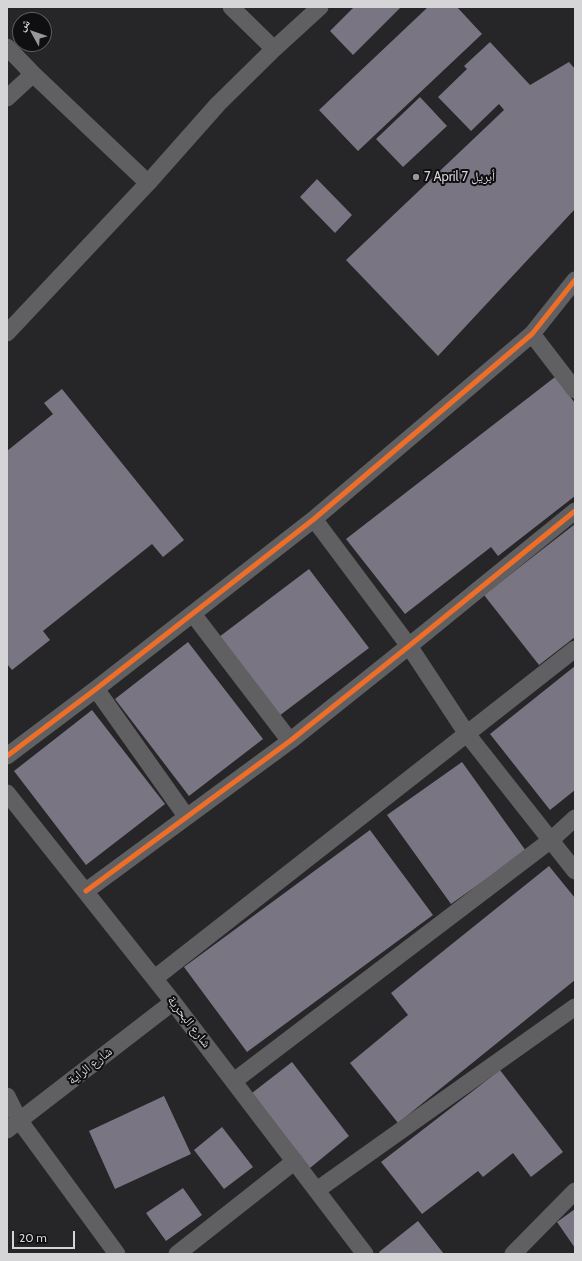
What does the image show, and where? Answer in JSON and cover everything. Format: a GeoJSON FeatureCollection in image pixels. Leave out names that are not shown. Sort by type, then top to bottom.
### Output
{"type":"FeatureCollection","features":[{"type":"Feature","properties":{"kind":"street"},"geometry":{"type":"LineString","coordinates":[[231,7],[274,49]]}},
{"type":"Feature","properties":{"kind":"street"},"geometry":{"type":"LineString","coordinates":[[7,333],[148,183],[218,104],[274,49],[320,7]]}},
{"type":"Feature","properties":{"kind":"street"},"geometry":{"type":"LineString","coordinates":[[7,47],[33,74],[148,183]]}},
{"type":"Feature","properties":{"kind":"street"},"geometry":{"type":"LineString","coordinates":[[7,98],[33,74]]}},
{"type":"Feature","properties":{"kind":"street"},"geometry":{"type":"LineString","coordinates":[[7,756],[96,689],[314,519],[532,334],[575,280]]}},
{"type":"Feature","properties":{"kind":"street"},"geometry":{"type":"LineString","coordinates":[[532,334],[575,390]]}},
{"type":"Feature","properties":{"kind":"street"},"geometry":{"type":"LineString","coordinates":[[86,891],[290,741],[575,511]]}},
{"type":"Feature","properties":{"kind":"street"},"geometry":{"type":"LineString","coordinates":[[314,519],[409,646],[467,734],[575,871]]}},
{"type":"Feature","properties":{"kind":"street"},"geometry":{"type":"LineString","coordinates":[[193,614],[290,741]]}},
{"type":"Feature","properties":{"kind":"street"},"geometry":{"type":"LineString","coordinates":[[155,978],[575,649]]}},
{"type":"Feature","properties":{"kind":"street"},"geometry":{"type":"LineString","coordinates":[[96,689],[186,816]]}},
{"type":"Feature","properties":{"kind":"street","name":"شارع البحرية"},"geometry":{"type":"LineString","coordinates":[[7,794],[155,978],[365,1254]]}},
{"type":"Feature","properties":{"kind":"street"},"geometry":{"type":"LineString","coordinates":[[234,1081],[550,840],[575,818]]}},
{"type":"Feature","properties":{"kind":"street","name":"شارع الراية"},"geometry":{"type":"LineString","coordinates":[[13,1125],[173,1002]]}},
{"type":"Feature","properties":{"kind":"street"},"geometry":{"type":"LineString","coordinates":[[317,1190],[574,1009]]}},
{"type":"Feature","properties":{"kind":"street"},"geometry":{"type":"LineString","coordinates":[[7,1096],[13,1125],[117,1254]]}},
{"type":"Feature","properties":{"kind":"street"},"geometry":{"type":"LineString","coordinates":[[177,1254],[295,1161]]}},
{"type":"Feature","properties":{"kind":"street"},"geometry":{"type":"LineString","coordinates":[[513,1254],[575,1191]]}},
{"type":"Feature","properties":{"kind":"building"},"geometry":{"type":"Polygon","coordinates":[[[354,7],[401,7],[353,55],[330,31],[354,7]]]}},
{"type":"Feature","properties":{"kind":"building"},"geometry":{"type":"Polygon","coordinates":[[[428,7],[457,7],[482,34],[358,151],[319,110],[428,7]]]}},
{"type":"Feature","properties":{"kind":"building"},"geometry":{"type":"Polygon","coordinates":[[[490,42],[530,85],[569,62],[575,69],[575,209],[438,356],[346,260],[504,110],[499,104],[471,131],[438,97],[467,69],[464,66],[490,42]]]}},
{"type":"Feature","properties":{"kind":"building"},"geometry":{"type":"Polygon","coordinates":[[[420,97],[447,126],[403,167],[376,139],[420,97]]]}},
{"type":"Feature","properties":{"kind":"building"},"geometry":{"type":"Polygon","coordinates":[[[317,179],[352,215],[335,233],[300,197],[317,179]]]}},
{"type":"Feature","properties":{"kind":"building"},"geometry":{"type":"Polygon","coordinates":[[[555,377],[575,403],[575,496],[498,556],[491,547],[405,614],[346,539],[555,377]]]}},
{"type":"Feature","properties":{"kind":"building"},"geometry":{"type":"Polygon","coordinates":[[[62,389],[184,540],[163,557],[152,544],[43,631],[50,640],[12,670],[7,664],[7,451],[53,414],[44,403],[62,389]]]}},
{"type":"Feature","properties":{"kind":"building"},"geometry":{"type":"Polygon","coordinates":[[[575,524],[575,637],[539,665],[484,595],[575,524]]]}},
{"type":"Feature","properties":{"kind":"building"},"geometry":{"type":"Polygon","coordinates":[[[309,569],[369,648],[279,716],[219,637],[309,569]]]}},
{"type":"Feature","properties":{"kind":"building"},"geometry":{"type":"Polygon","coordinates":[[[188,642],[263,739],[189,796],[115,699],[188,642]]]}},
{"type":"Feature","properties":{"kind":"building"},"geometry":{"type":"Polygon","coordinates":[[[575,666],[575,790],[550,810],[490,734],[575,666]]]}},
{"type":"Feature","properties":{"kind":"building"},"geometry":{"type":"Polygon","coordinates":[[[92,710],[165,804],[86,865],[14,771],[92,710]]]}},
{"type":"Feature","properties":{"kind":"building"},"geometry":{"type":"Polygon","coordinates":[[[462,762],[526,851],[451,904],[387,815],[462,762]]]}},
{"type":"Feature","properties":{"kind":"building"},"geometry":{"type":"Polygon","coordinates":[[[370,830],[433,915],[247,1052],[184,967],[370,830]]]}},
{"type":"Feature","properties":{"kind":"building"},"geometry":{"type":"Polygon","coordinates":[[[549,866],[575,898],[575,980],[398,1123],[350,1063],[408,1015],[391,993],[549,866]]]}},
{"type":"Feature","properties":{"kind":"building"},"geometry":{"type":"Polygon","coordinates":[[[292,1062],[349,1136],[310,1168],[252,1093],[292,1062]]]}},
{"type":"Feature","properties":{"kind":"building"},"geometry":{"type":"Polygon","coordinates":[[[500,1070],[563,1152],[531,1177],[513,1153],[483,1177],[478,1171],[422,1214],[381,1162],[500,1070]]]}},
{"type":"Feature","properties":{"kind":"building"},"geometry":{"type":"Polygon","coordinates":[[[164,1096],[191,1154],[115,1189],[89,1131],[164,1096]]]}},
{"type":"Feature","properties":{"kind":"building"},"geometry":{"type":"Polygon","coordinates":[[[222,1127],[253,1167],[224,1189],[194,1150],[222,1127]]]}},
{"type":"Feature","properties":{"kind":"building"},"geometry":{"type":"Polygon","coordinates":[[[183,1188],[202,1215],[166,1241],[146,1213],[183,1188]]]}},
{"type":"Feature","properties":{"kind":"building"},"geometry":{"type":"Polygon","coordinates":[[[575,1209],[575,1248],[557,1222],[575,1209]]]}},
{"type":"Feature","properties":{"kind":"building"},"geometry":{"type":"Polygon","coordinates":[[[418,1221],[444,1254],[380,1254],[379,1252],[418,1221]]]}},
{"type":"Feature","properties":{"kind":"cycle path"},"geometry":{"type":"LineString","coordinates":[[7,756],[96,689],[314,519],[532,334],[575,280]]}},
{"type":"Feature","properties":{"kind":"cycle path"},"geometry":{"type":"LineString","coordinates":[[86,891],[290,741],[575,511]]}},
{"type":"Feature","properties":{"kind":"place","name":"7 April 7 أبريل"},"geometry":{"type":"Point","coordinates":[416,177]}}]}
